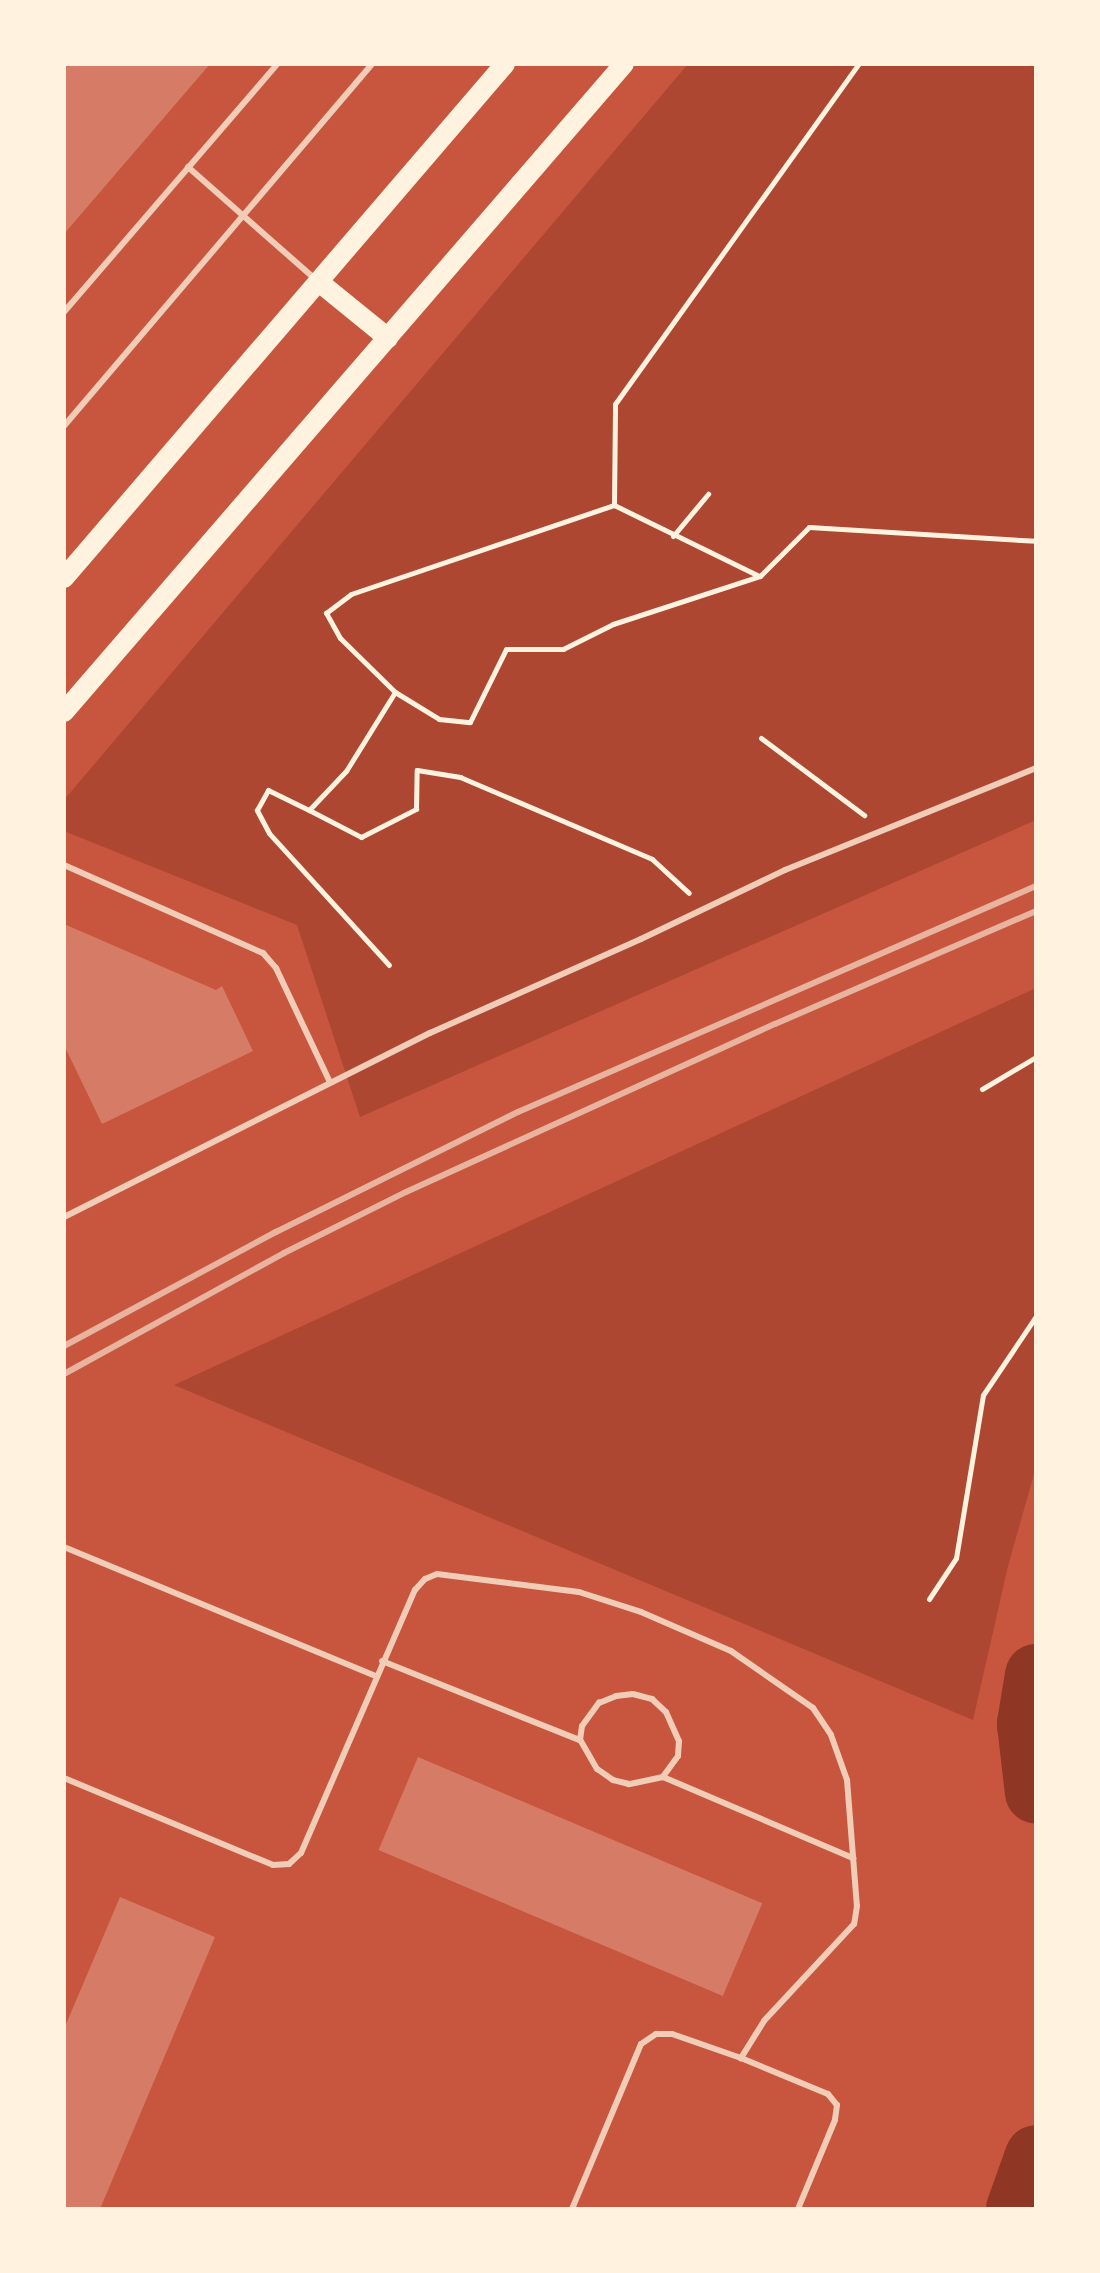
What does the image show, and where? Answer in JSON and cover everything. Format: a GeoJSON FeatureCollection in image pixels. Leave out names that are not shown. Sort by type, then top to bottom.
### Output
{"type":"FeatureCollection","features":[{"type":"Feature","properties":{"kind":"main road"},"geometry":{"type":"LineString","coordinates":[[65,575],[505,64]]}},
{"type":"Feature","properties":{"kind":"main road"},"geometry":{"type":"LineString","coordinates":[[64,712],[624,64]]}},
{"type":"Feature","properties":{"kind":"main road"},"geometry":{"type":"LineString","coordinates":[[319,282],[388,338]]}},
{"type":"Feature","properties":{"kind":"lane"},"geometry":{"type":"LineString","coordinates":[[64,312],[277,64]]}},
{"type":"Feature","properties":{"kind":"lane"},"geometry":{"type":"LineString","coordinates":[[64,426],[372,64]]}},
{"type":"Feature","properties":{"kind":"lane"},"geometry":{"type":"LineString","coordinates":[[188,167],[319,282]]}},
{"type":"Feature","properties":{"kind":"lane"},"geometry":{"type":"LineString","coordinates":[[64,1204],[66,1216],[430,1033],[785,870],[1036,768]]}},
{"type":"Feature","properties":{"kind":"lane"},"geometry":{"type":"LineString","coordinates":[[64,865],[263,953],[276,968],[330,1082]]}},
{"type":"Feature","properties":{"kind":"lane"},"geometry":{"type":"LineString","coordinates":[[64,1547],[376,1676]]}},
{"type":"Feature","properties":{"kind":"lane"},"geometry":{"type":"LineString","coordinates":[[64,1778],[273,1865],[289,1864],[301,1853],[382,1661],[415,1590],[425,1579],[437,1574],[579,1592],[669,1623],[731,1651],[813,1708],[841,1758],[847,1780],[857,1906],[854,1924],[764,2021],[741,2058]]}},
{"type":"Feature","properties":{"kind":"lane"},"geometry":{"type":"LineString","coordinates":[[382,1661],[580,1740]]}},
{"type":"Feature","properties":{"kind":"lane"},"geometry":{"type":"LineString","coordinates":[[663,1777],[678,1756],[679,1741],[666,1712],[652,1699],[633,1694],[616,1696],[599,1703],[582,1726],[580,1740],[591,1761],[613,1780],[629,1784],[663,1777],[853,1858]]}},
{"type":"Feature","properties":{"kind":"lane"},"geometry":{"type":"LineString","coordinates":[[572,2209],[641,2044],[656,2034],[672,2034],[741,2058],[828,2094],[837,2105],[835,2120],[798,2209]]}},
{"type":"Feature","properties":{"kind":"path"},"geometry":{"type":"LineString","coordinates":[[614,505],[615,404],[858,64]]}},
{"type":"Feature","properties":{"kind":"path"},"geometry":{"type":"LineString","coordinates":[[673,536],[708,494]]}},
{"type":"Feature","properties":{"kind":"path"},"geometry":{"type":"LineString","coordinates":[[760,576],[614,505],[351,594],[326,613],[340,638],[395,692],[439,719],[470,722],[506,649],[563,649],[613,624],[760,576],[809,527],[1036,541]]}},
{"type":"Feature","properties":{"kind":"path"},"geometry":{"type":"LineString","coordinates":[[309,810],[346,771],[395,692]]}},
{"type":"Feature","properties":{"kind":"path"},"geometry":{"type":"LineString","coordinates":[[761,738],[884,830]]}},
{"type":"Feature","properties":{"kind":"path"},"geometry":{"type":"LineString","coordinates":[[389,965],[269,833],[257,810],[268,790],[361,837],[416,809],[417,770],[460,777],[652,859],[706,908]]}},
{"type":"Feature","properties":{"kind":"path"},"geometry":{"type":"LineString","coordinates":[[982,1089],[1036,1057]]}},
{"type":"Feature","properties":{"kind":"path"},"geometry":{"type":"LineString","coordinates":[[929,1599],[956,1558],[983,1395],[1036,1316]]}},
{"type":"Feature","properties":{"kind":"shaded area"},"geometry":{"type":"Polygon","coordinates":[[[688,64],[1036,64],[1036,820],[360,1117],[297,925],[64,831],[64,800],[688,64]]]}},
{"type":"Feature","properties":{"kind":"shaded area"},"geometry":{"type":"Polygon","coordinates":[[[1036,988],[1036,1467],[1008,1566],[973,1720],[174,1385],[1036,988]]]}},
{"type":"Feature","properties":{"kind":"building"},"geometry":{"type":"Polygon","coordinates":[[[64,64],[210,64],[64,234],[64,64]]]}},
{"type":"Feature","properties":{"kind":"building"},"geometry":{"type":"Polygon","coordinates":[[[64,924],[216,990],[222,986],[253,1051],[102,1124],[64,1045],[64,924]]]}},
{"type":"Feature","properties":{"kind":"building"},"geometry":{"type":"Polygon","coordinates":[[[418,1757],[762,1903],[723,1996],[379,1850],[418,1757]]]}},
{"type":"Feature","properties":{"kind":"building"},"geometry":{"type":"Polygon","coordinates":[[[120,1897],[215,1937],[100,2209],[64,2209],[64,2029],[120,1897]]]}},
{"type":"Feature","properties":{"kind":"waterway"},"geometry":{"type":"LineString","coordinates":[[1036,1675],[1028,1724],[1036,1793]]}},
{"type":"Feature","properties":{"kind":"waterway"},"geometry":{"type":"LineString","coordinates":[[1017,2209],[1036,2156]]}},
{"type":"Feature","properties":{"kind":"railway"},"geometry":{"type":"LineString","coordinates":[[64,1346],[276,1232],[518,1112],[1036,886]]}},
{"type":"Feature","properties":{"kind":"railway"},"geometry":{"type":"LineString","coordinates":[[64,1374],[284,1253],[406,1192],[775,1024],[1036,911]]}}]}
